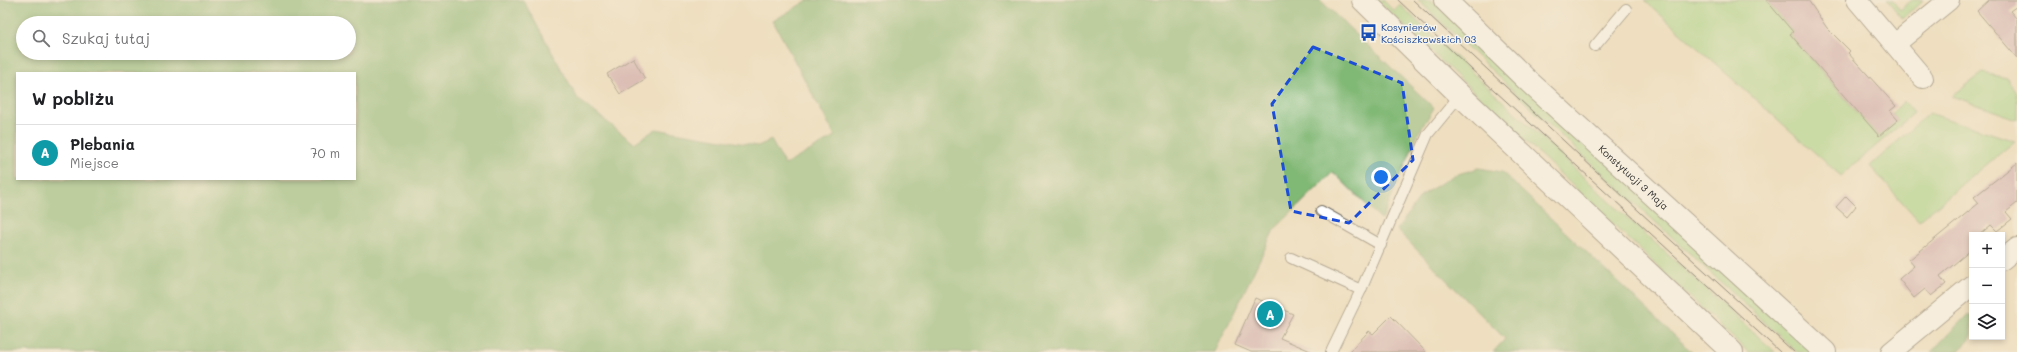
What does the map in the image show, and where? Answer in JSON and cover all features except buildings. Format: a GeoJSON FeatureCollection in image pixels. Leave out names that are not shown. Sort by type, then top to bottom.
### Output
{"type":"FeatureCollection","features":[{"type":"Feature","properties":{"kind":"street"},"geometry":{"type":"LineString","coordinates":[[1363,0],[1460,95],[1732,352]]}},
{"type":"Feature","properties":{"kind":"street","name":"Konstytucji 3 Maja"},"geometry":{"type":"LineString","coordinates":[[1445,0],[1526,79],[1825,352]]}},
{"type":"Feature","properties":{"kind":"street"},"geometry":{"type":"LineString","coordinates":[[1857,0],[1923,78]]}},
{"type":"Feature","properties":{"kind":"street"},"geometry":{"type":"LineString","coordinates":[[1895,44],[1949,0]]}},
{"type":"Feature","properties":{"kind":"street"},"geometry":{"type":"LineString","coordinates":[[2005,258],[2017,248]]}},
{"type":"Feature","properties":{"kind":"street"},"geometry":{"type":"LineString","coordinates":[[1891,352],[1969,287]]}},
{"type":"Feature","properties":{"kind":"lane"},"geometry":{"type":"LineString","coordinates":[[1595,46],[1626,9]]}},
{"type":"Feature","properties":{"kind":"lane"},"geometry":{"type":"LineString","coordinates":[[1331,352],[1362,290],[1428,134],[1460,95]]}},
{"type":"Feature","properties":{"kind":"lane"},"geometry":{"type":"LineString","coordinates":[[1321,211],[1381,244]]}},
{"type":"Feature","properties":{"kind":"lane"},"geometry":{"type":"LineString","coordinates":[[1291,258],[1362,290]]}},
{"type":"Feature","properties":{"kind":"highlighted area"},"geometry":{"type":"Polygon","coordinates":[[[1313,47],[1402,83],[1413,160],[1349,223],[1291,211],[1272,104],[1313,47]]]}},
{"type":"Feature","properties":{"kind":"green space"},"geometry":{"type":"Polygon","coordinates":[[[0,0],[523,0],[578,99],[634,143],[656,129],[758,146],[771,140],[785,165],[835,136],[773,21],[808,0],[1320,0],[1434,108],[1419,132],[1382,220],[1333,172],[1274,230],[1215,352],[0,352],[0,0]]]}},
{"type":"Feature","properties":{"kind":"green space"},"geometry":{"type":"Polygon","coordinates":[[[1377,0],[1383,0],[1394,11],[1400,5],[1620,211],[1775,352],[1748,352],[1377,0]]]}},
{"type":"Feature","properties":{"kind":"green space"},"geometry":{"type":"Polygon","coordinates":[[[1418,0],[1431,0],[1815,352],[1797,352],[1542,118],[1418,0]]]}},
{"type":"Feature","properties":{"kind":"green space"},"geometry":{"type":"Polygon","coordinates":[[[1644,0],[1766,0],[1793,32],[1790,35],[1878,136],[1898,120],[1892,113],[1904,101],[1914,113],[1841,176],[1644,0]]]}},
{"type":"Feature","properties":{"kind":"green space"},"geometry":{"type":"Polygon","coordinates":[[[1887,0],[1892,0],[1900,10],[1912,0],[1923,0],[1903,19],[1887,0]]]}},
{"type":"Feature","properties":{"kind":"green space"},"geometry":{"type":"Polygon","coordinates":[[[1983,73],[2007,78],[2017,93],[2017,119],[1952,96],[1983,73]]]}},
{"type":"Feature","properties":{"kind":"green space"},"geometry":{"type":"Polygon","coordinates":[[[1929,113],[2015,141],[1919,221],[1870,166],[1929,113]]]}},
{"type":"Feature","properties":{"kind":"green space"},"geometry":{"type":"Polygon","coordinates":[[[1479,168],[1502,172],[1692,352],[1493,352],[1505,339],[1397,230],[1422,195],[1454,175],[1479,168]]]}},
{"type":"Feature","properties":{"kind":"green space"},"geometry":{"type":"Polygon","coordinates":[[[1968,314],[1969,315],[1969,339],[1958,352],[1931,352],[1968,314]]]}},
{"type":"Feature","properties":{"kind":"tram line"},"geometry":{"type":"LineString","coordinates":[[1398,0],[1471,69],[1780,352]]}},
{"type":"Feature","properties":{"kind":"tram line"},"geometry":{"type":"LineString","coordinates":[[1413,0],[1640,212],[1794,352]]}},
{"type":"Feature","properties":{"kind":"place","name":"Kosynierów Kościszkowskich 03"},"geometry":{"type":"Point","coordinates":[1368,33]}},
{"type":"Feature","properties":{"kind":"place","name":"Plebania"},"geometry":{"type":"Point","coordinates":[1270,314]}}]}
